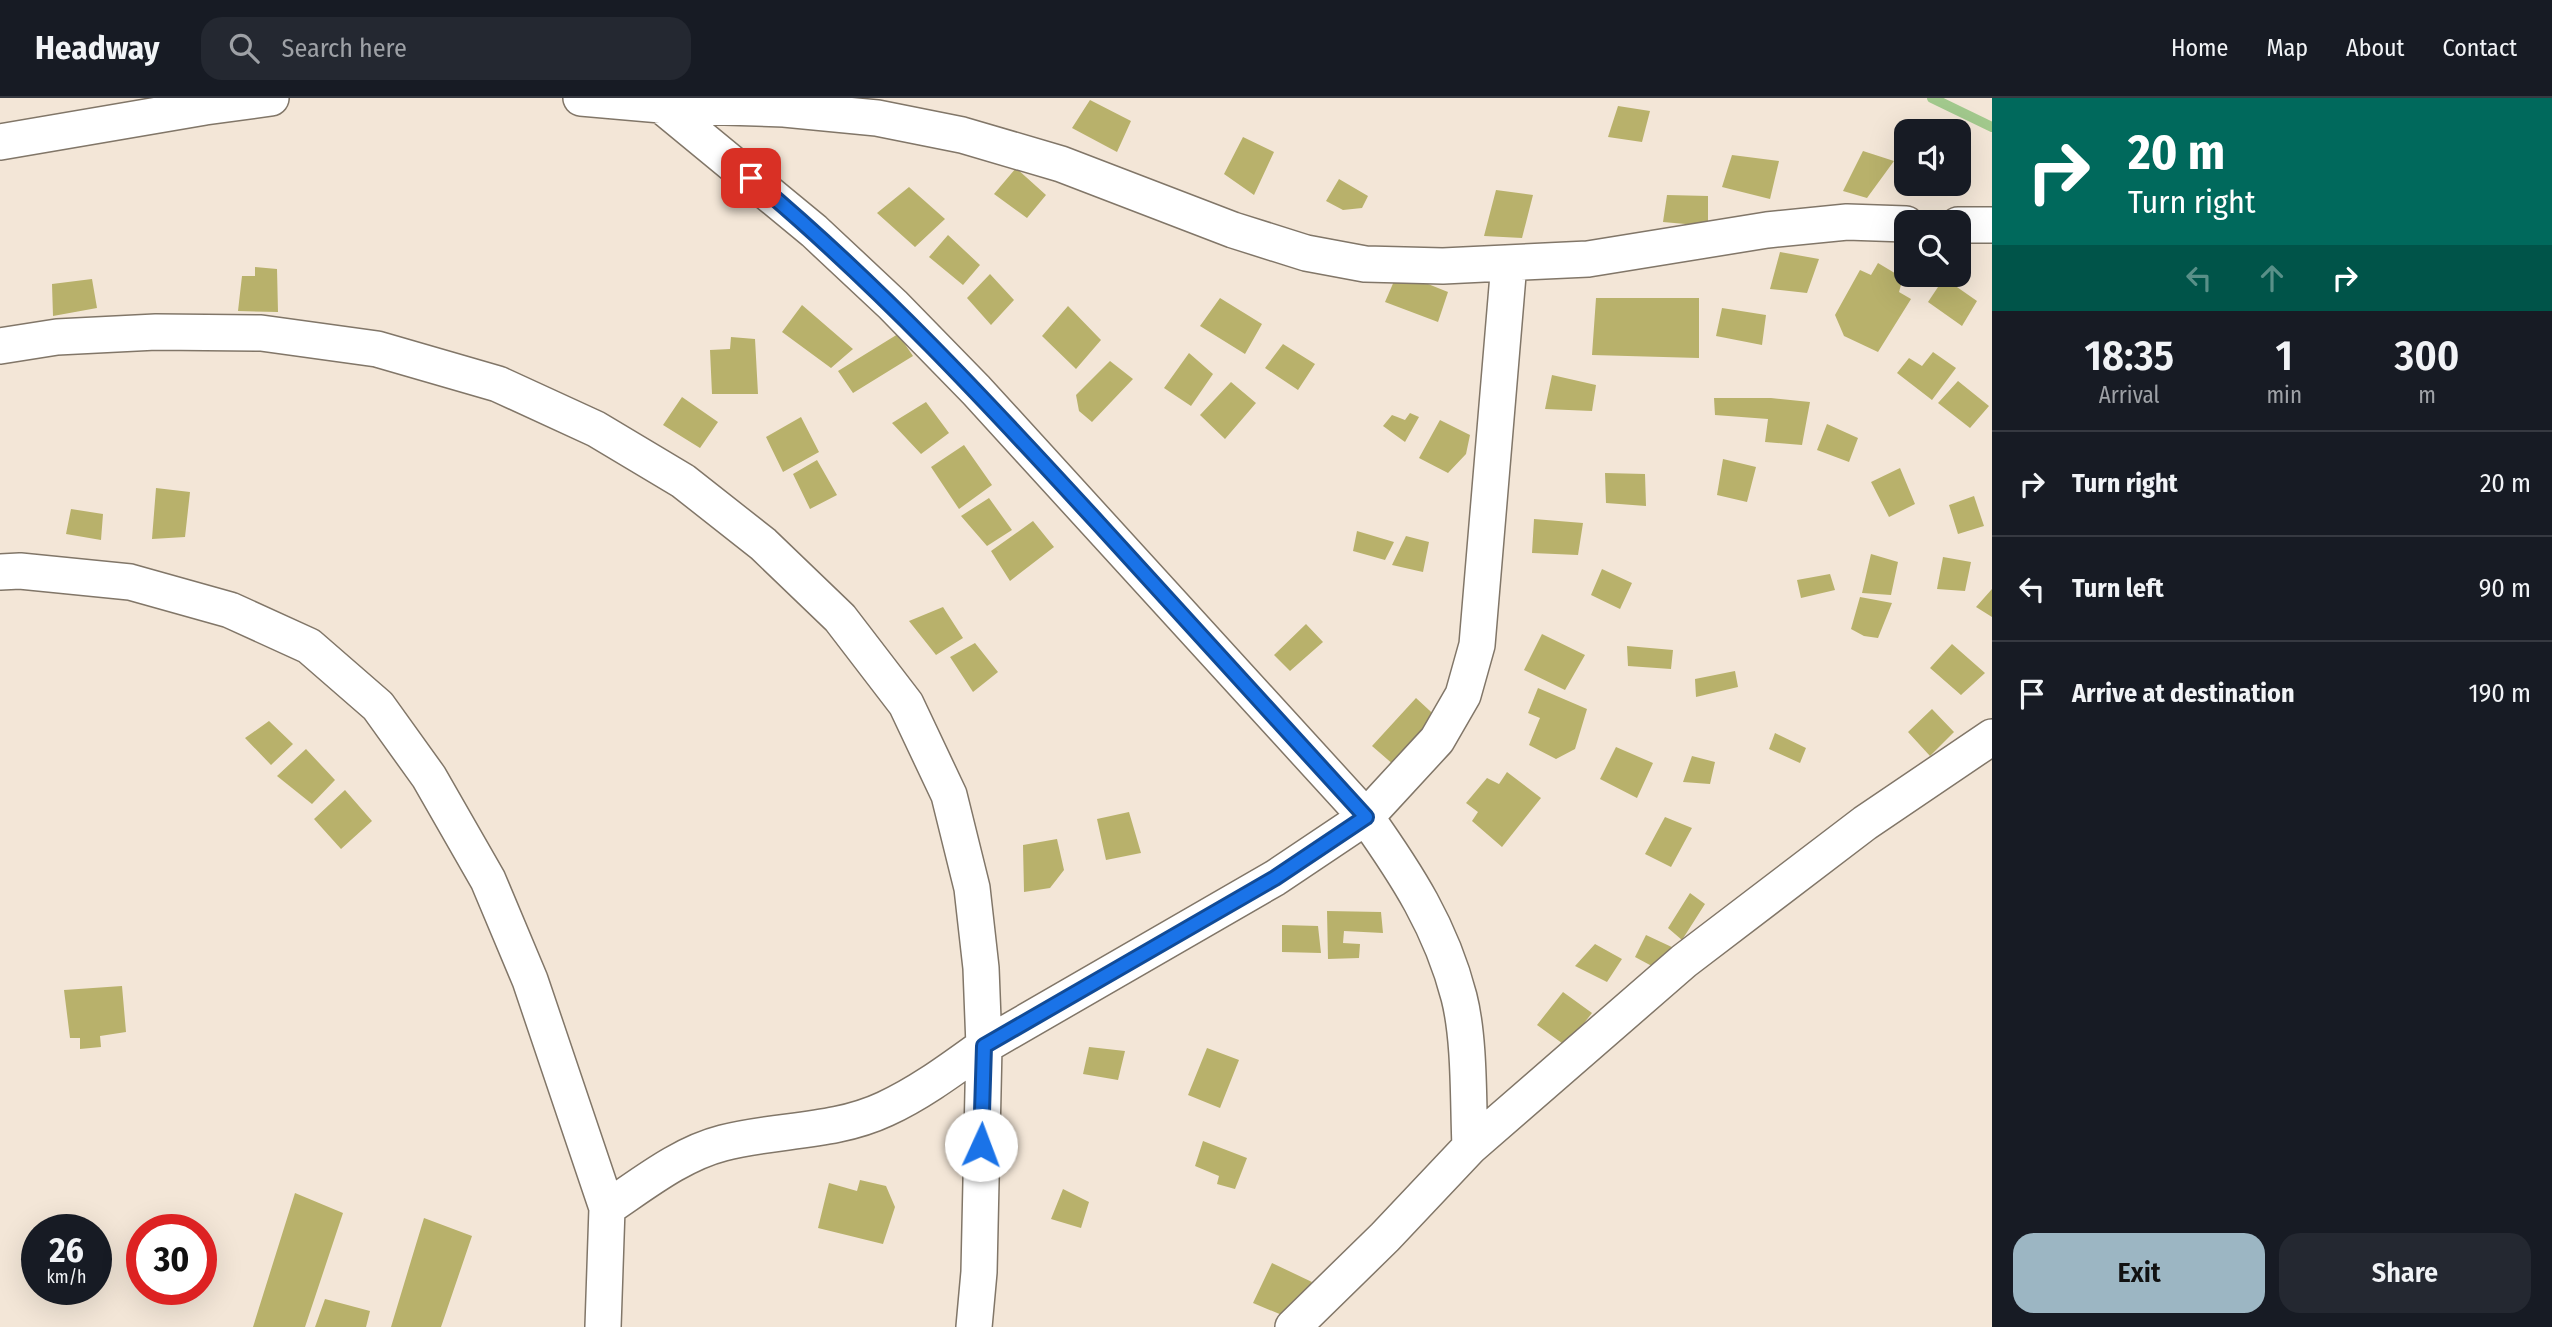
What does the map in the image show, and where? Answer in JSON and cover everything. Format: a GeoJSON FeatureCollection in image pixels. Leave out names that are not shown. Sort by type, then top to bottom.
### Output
{"type":"FeatureCollection","features":[{"type":"Feature","properties":{"kind":"street"},"geometry":{"type":"LineString","coordinates":[[0,142],[271,98]]}},
{"type":"Feature","properties":{"kind":"street"},"geometry":{"type":"LineString","coordinates":[[581,98],[662,105],[797,110],[877,118],[962,135],[1061,164],[1233,230],[1306,253],[1365,264],[1443,266],[1588,259],[1766,230],[1847,222],[1894,224]]}},
{"type":"Feature","properties":{"kind":"street"},"geometry":{"type":"LineString","coordinates":[[662,105],[814,231],[893,305],[976,390],[1366,817],[1402,868],[1434,923],[1459,999],[1466,1058],[1470,1147]]}},
{"type":"Feature","properties":{"kind":"street"},"geometry":{"type":"LineString","coordinates":[[1971,225],[1992,225]]}},
{"type":"Feature","properties":{"kind":"street"},"geometry":{"type":"LineString","coordinates":[[607,1208],[676,1161],[722,1143],[830,1126],[883,1110],[939,1078],[984,1046],[1275,878],[1366,817],[1437,740],[1463,695],[1477,645],[1509,263]]}},
{"type":"Feature","properties":{"kind":"street"},"geometry":{"type":"LineString","coordinates":[[0,346],[57,337],[156,332],[248,333],[377,349],[498,384],[596,429],[683,481],[763,544],[840,618],[906,704],[949,795],[972,887],[981,968],[984,1046],[979,1272],[974,1327]]}},
{"type":"Feature","properties":{"kind":"street"},"geometry":{"type":"LineString","coordinates":[[0,572],[20,571],[131,582],[230,610],[309,646],[378,706],[429,777],[488,880],[530,980],[564,1074],[607,1208],[603,1327]]}},
{"type":"Feature","properties":{"kind":"street"},"geometry":{"type":"LineString","coordinates":[[1293,1327],[1385,1237],[1470,1147],[1684,961],[1865,823],[1992,737]]}},
{"type":"Feature","properties":{"kind":"building"},"geometry":{"type":"Polygon","coordinates":[[[1090,100],[1131,121],[1117,152],[1072,128],[1090,100]]]}},
{"type":"Feature","properties":{"kind":"building"},"geometry":{"type":"Polygon","coordinates":[[[1618,106],[1650,111],[1642,142],[1608,137],[1618,106]]]}},
{"type":"Feature","properties":{"kind":"building"},"geometry":{"type":"Polygon","coordinates":[[[1243,137],[1274,152],[1254,195],[1224,174],[1243,137]]]}},
{"type":"Feature","properties":{"kind":"building"},"geometry":{"type":"Polygon","coordinates":[[[1863,151],[1894,161],[1867,198],[1843,191],[1863,151]]]}},
{"type":"Feature","properties":{"kind":"building"},"geometry":{"type":"Polygon","coordinates":[[[1732,155],[1779,161],[1770,199],[1722,187],[1732,155]]]}},
{"type":"Feature","properties":{"kind":"building"},"geometry":{"type":"Polygon","coordinates":[[[1016,168],[1046,195],[1027,218],[994,194],[1016,168]]]}},
{"type":"Feature","properties":{"kind":"building"},"geometry":{"type":"Polygon","coordinates":[[[1339,179],[1368,196],[1362,208],[1343,210],[1326,201],[1339,179]]]}},
{"type":"Feature","properties":{"kind":"building"},"geometry":{"type":"Polygon","coordinates":[[[909,187],[945,219],[915,247],[877,213],[909,187]]]}},
{"type":"Feature","properties":{"kind":"building"},"geometry":{"type":"Polygon","coordinates":[[[1496,190],[1533,195],[1522,238],[1484,236],[1496,190]]]}},
{"type":"Feature","properties":{"kind":"building"},"geometry":{"type":"Polygon","coordinates":[[[1667,195],[1708,196],[1708,226],[1663,222],[1667,195]]]}},
{"type":"Feature","properties":{"kind":"building"},"geometry":{"type":"Polygon","coordinates":[[[948,235],[980,265],[963,285],[929,257],[948,235]]]}},
{"type":"Feature","properties":{"kind":"building"},"geometry":{"type":"Polygon","coordinates":[[[1780,252],[1819,259],[1807,293],[1770,289],[1780,252]]]}},
{"type":"Feature","properties":{"kind":"building"},"geometry":{"type":"Polygon","coordinates":[[[1878,263],[1894,273],[1894,287],[1900,287],[1899,292],[1911,299],[1878,352],[1844,336],[1835,315],[1860,270],[1871,275],[1878,263]]]}},
{"type":"Feature","properties":{"kind":"building"},"geometry":{"type":"Polygon","coordinates":[[[255,267],[277,269],[278,312],[238,311],[242,276],[255,276],[255,267]]]}},
{"type":"Feature","properties":{"kind":"building"},"geometry":{"type":"Polygon","coordinates":[[[1398,272],[1448,292],[1438,322],[1385,302],[1398,272]]]}},
{"type":"Feature","properties":{"kind":"building"},"geometry":{"type":"Polygon","coordinates":[[[990,274],[1014,300],[991,325],[967,298],[990,274]]]}},
{"type":"Feature","properties":{"kind":"building"},"geometry":{"type":"Polygon","coordinates":[[[92,279],[97,308],[53,316],[52,284],[92,279]]]}},
{"type":"Feature","properties":{"kind":"building"},"geometry":{"type":"Polygon","coordinates":[[[1938,287],[1957,287],[1977,301],[1962,326],[1928,302],[1938,287]]]}},
{"type":"Feature","properties":{"kind":"building"},"geometry":{"type":"Polygon","coordinates":[[[1220,298],[1262,324],[1245,354],[1200,326],[1220,298]]]}},
{"type":"Feature","properties":{"kind":"building"},"geometry":{"type":"Polygon","coordinates":[[[1596,298],[1699,298],[1699,358],[1592,355],[1596,298]]]}},
{"type":"Feature","properties":{"kind":"building"},"geometry":{"type":"Polygon","coordinates":[[[802,305],[853,349],[831,368],[782,332],[802,305]]]}},
{"type":"Feature","properties":{"kind":"building"},"geometry":{"type":"Polygon","coordinates":[[[1068,306],[1101,340],[1076,369],[1042,336],[1068,306]]]}},
{"type":"Feature","properties":{"kind":"building"},"geometry":{"type":"Polygon","coordinates":[[[1722,308],[1766,315],[1762,345],[1716,336],[1722,308]]]}},
{"type":"Feature","properties":{"kind":"building"},"geometry":{"type":"Polygon","coordinates":[[[898,334],[913,356],[853,393],[838,371],[898,334]]]}},
{"type":"Feature","properties":{"kind":"building"},"geometry":{"type":"Polygon","coordinates":[[[731,337],[755,339],[758,394],[712,394],[710,350],[730,349],[731,337]]]}},
{"type":"Feature","properties":{"kind":"building"},"geometry":{"type":"Polygon","coordinates":[[[1283,344],[1315,364],[1298,390],[1265,368],[1283,344]]]}},
{"type":"Feature","properties":{"kind":"building"},"geometry":{"type":"Polygon","coordinates":[[[1933,352],[1956,368],[1932,400],[1897,373],[1909,358],[1922,366],[1933,352]]]}},
{"type":"Feature","properties":{"kind":"building"},"geometry":{"type":"Polygon","coordinates":[[[1189,353],[1213,374],[1191,406],[1164,388],[1189,353]]]}},
{"type":"Feature","properties":{"kind":"building"},"geometry":{"type":"Polygon","coordinates":[[[1110,361],[1133,379],[1092,422],[1079,411],[1076,395],[1110,361]]]}},
{"type":"Feature","properties":{"kind":"building"},"geometry":{"type":"Polygon","coordinates":[[[1552,375],[1596,385],[1592,411],[1545,409],[1552,375]]]}},
{"type":"Feature","properties":{"kind":"building"},"geometry":{"type":"Polygon","coordinates":[[[1958,381],[1989,406],[1970,428],[1938,403],[1958,381]]]}},
{"type":"Feature","properties":{"kind":"building"},"geometry":{"type":"Polygon","coordinates":[[[1231,382],[1256,403],[1225,439],[1200,415],[1231,382]]]}},
{"type":"Feature","properties":{"kind":"building"},"geometry":{"type":"Polygon","coordinates":[[[682,397],[718,422],[700,448],[663,425],[682,397]]]}},
{"type":"Feature","properties":{"kind":"building"},"geometry":{"type":"Polygon","coordinates":[[[1714,398],[1771,398],[1810,402],[1802,445],[1765,442],[1768,419],[1715,415],[1714,398]]]}},
{"type":"Feature","properties":{"kind":"building"},"geometry":{"type":"Polygon","coordinates":[[[926,402],[949,433],[921,454],[892,423],[926,402]]]}},
{"type":"Feature","properties":{"kind":"building"},"geometry":{"type":"Polygon","coordinates":[[[1410,413],[1419,417],[1405,442],[1383,426],[1392,415],[1405,420],[1410,413]]]}},
{"type":"Feature","properties":{"kind":"building"},"geometry":{"type":"Polygon","coordinates":[[[801,417],[819,452],[783,472],[766,437],[801,417]]]}},
{"type":"Feature","properties":{"kind":"building"},"geometry":{"type":"Polygon","coordinates":[[[1440,420],[1470,435],[1466,454],[1448,473],[1419,458],[1440,420]]]}},
{"type":"Feature","properties":{"kind":"building"},"geometry":{"type":"Polygon","coordinates":[[[1827,424],[1858,438],[1849,462],[1817,450],[1827,424]]]}},
{"type":"Feature","properties":{"kind":"building"},"geometry":{"type":"Polygon","coordinates":[[[964,445],[992,485],[959,509],[931,467],[964,445]]]}},
{"type":"Feature","properties":{"kind":"building"},"geometry":{"type":"Polygon","coordinates":[[[1723,459],[1756,467],[1747,502],[1717,495],[1723,459]]]}},
{"type":"Feature","properties":{"kind":"building"},"geometry":{"type":"Polygon","coordinates":[[[817,460],[837,495],[810,509],[793,474],[817,460]]]}},
{"type":"Feature","properties":{"kind":"building"},"geometry":{"type":"Polygon","coordinates":[[[1900,468],[1915,504],[1889,517],[1871,482],[1900,468]]]}},
{"type":"Feature","properties":{"kind":"building"},"geometry":{"type":"Polygon","coordinates":[[[1605,473],[1645,474],[1646,506],[1606,503],[1605,473]]]}},
{"type":"Feature","properties":{"kind":"building"},"geometry":{"type":"Polygon","coordinates":[[[156,488],[190,492],[185,537],[152,539],[156,488]]]}},
{"type":"Feature","properties":{"kind":"building"},"geometry":{"type":"Polygon","coordinates":[[[1974,496],[1984,526],[1958,534],[1949,505],[1974,496]]]}},
{"type":"Feature","properties":{"kind":"building"},"geometry":{"type":"Polygon","coordinates":[[[989,498],[1012,530],[987,546],[961,516],[989,498]]]}},
{"type":"Feature","properties":{"kind":"building"},"geometry":{"type":"Polygon","coordinates":[[[71,509],[103,514],[101,540],[66,534],[71,509]]]}},
{"type":"Feature","properties":{"kind":"building"},"geometry":{"type":"Polygon","coordinates":[[[1534,519],[1583,523],[1578,555],[1532,553],[1534,519]]]}},
{"type":"Feature","properties":{"kind":"building"},"geometry":{"type":"Polygon","coordinates":[[[1033,521],[1054,547],[1010,581],[991,551],[1033,521]]]}},
{"type":"Feature","properties":{"kind":"building"},"geometry":{"type":"Polygon","coordinates":[[[1357,531],[1394,542],[1385,560],[1353,551],[1357,531]]]}},
{"type":"Feature","properties":{"kind":"building"},"geometry":{"type":"Polygon","coordinates":[[[1406,536],[1429,542],[1423,572],[1392,565],[1406,536]]]}},
{"type":"Feature","properties":{"kind":"building"},"geometry":{"type":"Polygon","coordinates":[[[1871,554],[1898,562],[1891,595],[1862,593],[1871,554]]]}},
{"type":"Feature","properties":{"kind":"building"},"geometry":{"type":"Polygon","coordinates":[[[1943,557],[1971,562],[1965,591],[1937,589],[1943,557]]]}},
{"type":"Feature","properties":{"kind":"building"},"geometry":{"type":"Polygon","coordinates":[[[1602,569],[1632,583],[1620,609],[1591,595],[1602,569]]]}},
{"type":"Feature","properties":{"kind":"building"},"geometry":{"type":"Polygon","coordinates":[[[1830,574],[1835,590],[1801,598],[1797,580],[1830,574]]]}},
{"type":"Feature","properties":{"kind":"building"},"geometry":{"type":"Polygon","coordinates":[[[1992,589],[1992,617],[1976,607],[1992,589]]]}},
{"type":"Feature","properties":{"kind":"building"},"geometry":{"type":"Polygon","coordinates":[[[1860,597],[1892,603],[1878,638],[1864,636],[1851,629],[1860,597]]]}},
{"type":"Feature","properties":{"kind":"building"},"geometry":{"type":"Polygon","coordinates":[[[943,607],[963,638],[936,655],[909,621],[943,607]]]}},
{"type":"Feature","properties":{"kind":"building"},"geometry":{"type":"Polygon","coordinates":[[[1306,624],[1323,642],[1290,671],[1274,655],[1306,624]]]}},
{"type":"Feature","properties":{"kind":"building"},"geometry":{"type":"Polygon","coordinates":[[[1542,634],[1585,655],[1565,690],[1524,670],[1542,634]]]}},
{"type":"Feature","properties":{"kind":"building"},"geometry":{"type":"Polygon","coordinates":[[[975,643],[998,672],[973,692],[950,657],[975,643]]]}},
{"type":"Feature","properties":{"kind":"building"},"geometry":{"type":"Polygon","coordinates":[[[1952,644],[1985,673],[1961,695],[1930,668],[1952,644]]]}},
{"type":"Feature","properties":{"kind":"building"},"geometry":{"type":"Polygon","coordinates":[[[1627,646],[1673,650],[1671,669],[1628,666],[1627,646]]]}},
{"type":"Feature","properties":{"kind":"building"},"geometry":{"type":"Polygon","coordinates":[[[1735,671],[1738,687],[1696,697],[1695,679],[1735,671]]]}},
{"type":"Feature","properties":{"kind":"building"},"geometry":{"type":"Polygon","coordinates":[[[1538,688],[1587,709],[1575,749],[1556,759],[1529,745],[1540,718],[1528,713],[1538,688]]]}},
{"type":"Feature","properties":{"kind":"building"},"geometry":{"type":"Polygon","coordinates":[[[1416,698],[1442,722],[1402,772],[1372,746],[1416,698]]]}},
{"type":"Feature","properties":{"kind":"building"},"geometry":{"type":"Polygon","coordinates":[[[1932,709],[1954,732],[1930,756],[1908,732],[1932,709]]]}},
{"type":"Feature","properties":{"kind":"building"},"geometry":{"type":"Polygon","coordinates":[[[269,721],[293,744],[271,765],[245,738],[269,721]]]}},
{"type":"Feature","properties":{"kind":"building"},"geometry":{"type":"Polygon","coordinates":[[[1775,733],[1806,748],[1800,763],[1769,749],[1775,733]]]}},
{"type":"Feature","properties":{"kind":"building"},"geometry":{"type":"Polygon","coordinates":[[[1616,747],[1653,763],[1637,798],[1600,779],[1616,747]]]}},
{"type":"Feature","properties":{"kind":"building"},"geometry":{"type":"Polygon","coordinates":[[[306,749],[335,780],[312,804],[277,776],[306,749]]]}},
{"type":"Feature","properties":{"kind":"building"},"geometry":{"type":"Polygon","coordinates":[[[1692,756],[1715,762],[1710,784],[1683,782],[1692,756]]]}},
{"type":"Feature","properties":{"kind":"building"},"geometry":{"type":"Polygon","coordinates":[[[1507,772],[1541,798],[1502,847],[1472,821],[1478,812],[1466,803],[1487,778],[1499,784],[1507,772]]]}},
{"type":"Feature","properties":{"kind":"building"},"geometry":{"type":"Polygon","coordinates":[[[345,790],[372,821],[341,849],[314,819],[345,790]]]}},
{"type":"Feature","properties":{"kind":"building"},"geometry":{"type":"Polygon","coordinates":[[[1129,812],[1141,853],[1106,860],[1097,819],[1129,812]]]}},
{"type":"Feature","properties":{"kind":"building"},"geometry":{"type":"Polygon","coordinates":[[[1665,817],[1692,828],[1671,867],[1645,854],[1665,817]]]}},
{"type":"Feature","properties":{"kind":"building"},"geometry":{"type":"Polygon","coordinates":[[[1057,839],[1064,870],[1050,888],[1024,892],[1023,845],[1057,839]]]}},
{"type":"Feature","properties":{"kind":"building"},"geometry":{"type":"Polygon","coordinates":[[[1690,893],[1705,904],[1682,940],[1668,928],[1690,893]]]}},
{"type":"Feature","properties":{"kind":"building"},"geometry":{"type":"Polygon","coordinates":[[[1327,911],[1381,912],[1383,933],[1344,931],[1343,943],[1360,944],[1359,958],[1328,959],[1327,911]]]}},
{"type":"Feature","properties":{"kind":"building"},"geometry":{"type":"Polygon","coordinates":[[[1282,925],[1318,926],[1321,953],[1282,952],[1282,925]]]}},
{"type":"Feature","properties":{"kind":"building"},"geometry":{"type":"Polygon","coordinates":[[[1646,935],[1676,949],[1663,972],[1635,957],[1646,935]]]}},
{"type":"Feature","properties":{"kind":"building"},"geometry":{"type":"Polygon","coordinates":[[[1595,944],[1622,959],[1607,982],[1575,966],[1595,944]]]}},
{"type":"Feature","properties":{"kind":"building"},"geometry":{"type":"Polygon","coordinates":[[[122,986],[126,1032],[100,1036],[101,1047],[80,1049],[80,1038],[70,1038],[64,990],[122,986]]]}},
{"type":"Feature","properties":{"kind":"building"},"geometry":{"type":"Polygon","coordinates":[[[1563,992],[1592,1013],[1566,1046],[1537,1025],[1563,992]]]}},
{"type":"Feature","properties":{"kind":"building"},"geometry":{"type":"Polygon","coordinates":[[[1089,1047],[1125,1051],[1118,1080],[1083,1074],[1089,1047]]]}},
{"type":"Feature","properties":{"kind":"building"},"geometry":{"type":"Polygon","coordinates":[[[1207,1048],[1239,1060],[1220,1108],[1188,1095],[1207,1048]]]}},
{"type":"Feature","properties":{"kind":"building"},"geometry":{"type":"Polygon","coordinates":[[[1203,1141],[1247,1158],[1235,1189],[1217,1184],[1219,1176],[1195,1166],[1203,1141]]]}},
{"type":"Feature","properties":{"kind":"building"},"geometry":{"type":"Polygon","coordinates":[[[860,1180],[886,1186],[895,1207],[883,1244],[818,1228],[829,1183],[857,1191],[860,1180]]]}},
{"type":"Feature","properties":{"kind":"building"},"geometry":{"type":"Polygon","coordinates":[[[1063,1189],[1089,1202],[1081,1228],[1051,1219],[1063,1189]]]}},
{"type":"Feature","properties":{"kind":"building"},"geometry":{"type":"Polygon","coordinates":[[[295,1193],[343,1213],[305,1327],[253,1327],[295,1193]]]}},
{"type":"Feature","properties":{"kind":"building"},"geometry":{"type":"Polygon","coordinates":[[[424,1218],[472,1236],[441,1327],[391,1327],[424,1218]]]}},
{"type":"Feature","properties":{"kind":"building"},"geometry":{"type":"Polygon","coordinates":[[[1272,1263],[1312,1282],[1294,1320],[1253,1303],[1272,1263]]]}},
{"type":"Feature","properties":{"kind":"building"},"geometry":{"type":"Polygon","coordinates":[[[325,1299],[370,1311],[366,1327],[315,1327],[325,1299]]]}},
{"type":"Feature","properties":{"kind":"waterway"},"geometry":{"type":"LineString","coordinates":[[1932,98],[1992,127]]}},
{"type":"Feature","properties":{"kind":"route"},"geometry":{"type":"LineString","coordinates":[[751,178],[814,231],[893,305],[976,390],[1366,817],[1275,878],[984,1046],[981,1145]]}}]}
